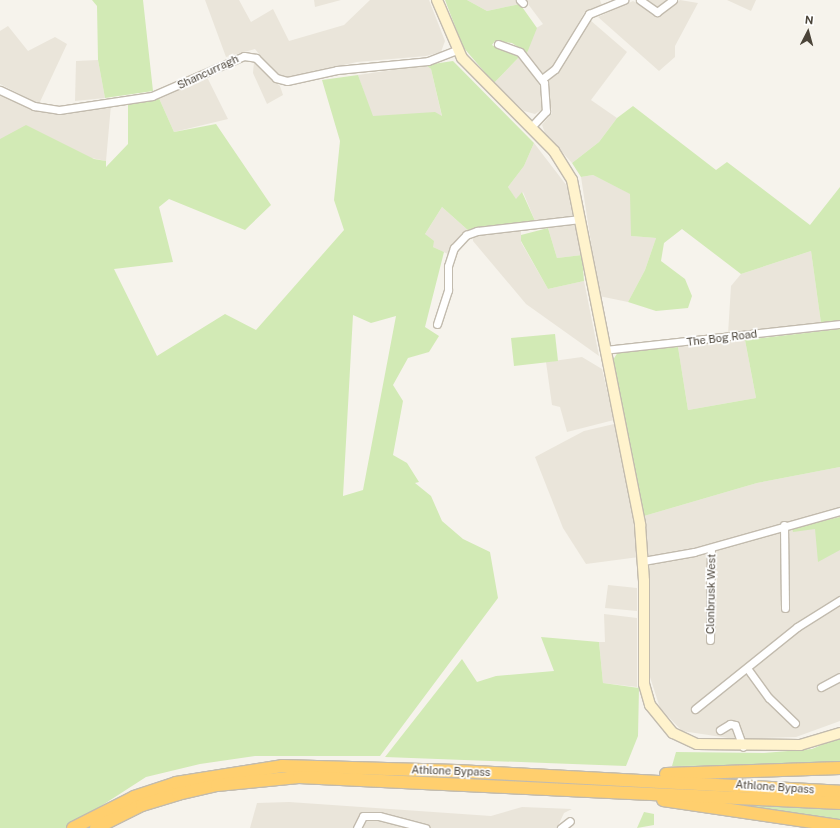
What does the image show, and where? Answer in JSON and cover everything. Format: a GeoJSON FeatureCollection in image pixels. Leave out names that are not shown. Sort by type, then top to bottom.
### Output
{"type":"FeatureCollection","features":[{"type":"Feature","properties":{"kind":"highway","name":"Athlone Bypass"},"geometry":{"type":"LineString","coordinates":[[73,828],[134,797],[169,785],[255,768],[318,766],[553,776],[840,792]]}},
{"type":"Feature","properties":{"kind":"highway"},"geometry":{"type":"LineString","coordinates":[[553,776],[840,768]]}},
{"type":"Feature","properties":{"kind":"highway","name":"Athlone Bypass"},"geometry":{"type":"LineString","coordinates":[[96,828],[142,805],[178,794],[258,779],[339,778],[840,803]]}},
{"type":"Feature","properties":{"kind":"highway"},"geometry":{"type":"LineString","coordinates":[[501,785],[535,792],[673,801],[840,826]]}},
{"type":"Feature","properties":{"kind":"street"},"geometry":{"type":"LineString","coordinates":[[437,0],[457,50],[554,151],[572,180],[604,350],[640,525],[643,561],[644,684],[650,705],[667,727],[687,741],[743,747],[807,745],[840,733]]}},
{"type":"Feature","properties":{"kind":"street"},"geometry":{"type":"LineString","coordinates":[[542,79],[554,69],[588,14],[624,0]]}},
{"type":"Feature","properties":{"kind":"street"},"geometry":{"type":"LineString","coordinates":[[640,0],[657,12],[673,0]]}},
{"type":"Feature","properties":{"kind":"street"},"geometry":{"type":"LineString","coordinates":[[498,44],[520,52],[542,79],[546,111],[531,127]]}},
{"type":"Feature","properties":{"kind":"street","name":"Shancurragh"},"geometry":{"type":"LineString","coordinates":[[0,90],[34,106],[59,110],[152,96],[244,56],[256,58],[276,78],[287,80],[337,70],[428,61],[457,50]]}},
{"type":"Feature","properties":{"kind":"street"},"geometry":{"type":"LineString","coordinates":[[437,324],[448,290],[452,254],[466,235],[477,231],[580,219]]}},
{"type":"Feature","properties":{"kind":"street","name":"The Bog Road"},"geometry":{"type":"LineString","coordinates":[[604,350],[840,324]]}},
{"type":"Feature","properties":{"kind":"street","name":"Clonbrusk West"},"geometry":{"type":"LineString","coordinates":[[643,561],[711,548],[784,525],[840,511]]}},
{"type":"Feature","properties":{"kind":"street"},"geometry":{"type":"LineString","coordinates":[[784,525],[785,608]]}},
{"type":"Feature","properties":{"kind":"street","name":"Clonbrusk West"},"geometry":{"type":"LineString","coordinates":[[710,640],[711,548]]}},
{"type":"Feature","properties":{"kind":"street"},"geometry":{"type":"LineString","coordinates":[[694,709],[776,644],[840,600]]}},
{"type":"Feature","properties":{"kind":"street"},"geometry":{"type":"LineString","coordinates":[[747,668],[769,698],[795,723]]}},
{"type":"Feature","properties":{"kind":"street"},"geometry":{"type":"LineString","coordinates":[[821,686],[840,677]]}},
{"type":"Feature","properties":{"kind":"street"},"geometry":{"type":"LineString","coordinates":[[720,730],[730,724],[735,725],[743,747]]}},
{"type":"Feature","properties":{"kind":"street"},"geometry":{"type":"LineString","coordinates":[[357,828],[363,816],[379,816],[425,828]]}},
{"type":"Feature","properties":{"kind":"street"},"geometry":{"type":"LineString","coordinates":[[561,828],[570,821]]}},
{"type":"Feature","properties":{"kind":"shaded area"},"geometry":{"type":"Polygon","coordinates":[[[205,0],[239,0],[251,22],[273,9],[289,41],[344,25],[370,0],[429,0],[445,41],[441,52],[426,56],[357,62],[285,78],[272,70],[255,49],[226,57],[205,0]]]}},
{"type":"Feature","properties":{"kind":"shaded area"},"geometry":{"type":"Polygon","coordinates":[[[314,0],[341,0],[315,7],[314,0]]]}},
{"type":"Feature","properties":{"kind":"shaded area"},"geometry":{"type":"Polygon","coordinates":[[[467,0],[517,0],[520,4],[487,11],[467,0]]]}},
{"type":"Feature","properties":{"kind":"shaded area"},"geometry":{"type":"Polygon","coordinates":[[[525,0],[600,0],[602,6],[584,13],[555,65],[544,75],[527,53],[533,30],[543,24],[525,0]]]}},
{"type":"Feature","properties":{"kind":"shaded area"},"geometry":{"type":"Polygon","coordinates":[[[644,0],[668,0],[658,8],[644,0]]]}},
{"type":"Feature","properties":{"kind":"shaded area"},"geometry":{"type":"Polygon","coordinates":[[[680,0],[698,3],[675,46],[675,57],[659,71],[598,17],[633,1],[657,14],[662,14],[680,0]]]}},
{"type":"Feature","properties":{"kind":"shaded area"},"geometry":{"type":"Polygon","coordinates":[[[727,0],[756,0],[751,11],[727,0]]]}},
{"type":"Feature","properties":{"kind":"shaded area"},"geometry":{"type":"Polygon","coordinates":[[[590,20],[627,52],[591,100],[617,118],[599,142],[572,163],[545,133],[542,125],[552,113],[547,80],[590,20]]]}},
{"type":"Feature","properties":{"kind":"shaded area"},"geometry":{"type":"Polygon","coordinates":[[[8,26],[28,51],[55,37],[67,44],[39,104],[0,84],[0,31],[8,26]]]}},
{"type":"Feature","properties":{"kind":"shaded area"},"geometry":{"type":"Polygon","coordinates":[[[520,56],[540,86],[543,102],[541,110],[535,114],[524,111],[494,83],[520,56]]]}},
{"type":"Feature","properties":{"kind":"shaded area"},"geometry":{"type":"Polygon","coordinates":[[[98,60],[105,98],[75,101],[76,61],[98,60]]]}},
{"type":"Feature","properties":{"kind":"shaded area"},"geometry":{"type":"Polygon","coordinates":[[[254,62],[280,86],[283,95],[267,104],[253,73],[254,62]]]}},
{"type":"Feature","properties":{"kind":"shaded area"},"geometry":{"type":"Polygon","coordinates":[[[426,65],[431,69],[442,117],[372,116],[358,75],[426,65]]]}},
{"type":"Feature","properties":{"kind":"shaded area"},"geometry":{"type":"Polygon","coordinates":[[[207,77],[228,119],[174,132],[158,96],[207,77]]]}},
{"type":"Feature","properties":{"kind":"shaded area"},"geometry":{"type":"Polygon","coordinates":[[[0,94],[46,113],[111,105],[106,161],[0,139],[0,94]]]}},
{"type":"Feature","properties":{"kind":"shaded area"},"geometry":{"type":"Polygon","coordinates":[[[534,143],[567,186],[573,218],[535,221],[523,192],[516,200],[508,187],[524,166],[534,143]]]}},
{"type":"Feature","properties":{"kind":"shaded area"},"geometry":{"type":"Polygon","coordinates":[[[593,175],[631,194],[631,236],[656,238],[645,270],[628,302],[599,296],[581,177],[593,175]]]}},
{"type":"Feature","properties":{"kind":"shaded area"},"geometry":{"type":"Polygon","coordinates":[[[442,207],[470,232],[450,255],[433,247],[425,234],[442,207]]]}},
{"type":"Feature","properties":{"kind":"shaded area"},"geometry":{"type":"Polygon","coordinates":[[[576,224],[582,255],[557,258],[548,228],[576,224]]]}},
{"type":"Feature","properties":{"kind":"shaded area"},"geometry":{"type":"Polygon","coordinates":[[[521,230],[521,242],[548,289],[584,281],[599,356],[526,304],[473,241],[473,235],[521,230]]]}},
{"type":"Feature","properties":{"kind":"shaded area"},"geometry":{"type":"Polygon","coordinates":[[[811,251],[821,323],[728,334],[731,286],[741,274],[811,251]]]}},
{"type":"Feature","properties":{"kind":"shaded area"},"geometry":{"type":"Polygon","coordinates":[[[745,340],[756,398],[688,410],[678,347],[745,340]]]}},
{"type":"Feature","properties":{"kind":"shaded area"},"geometry":{"type":"Polygon","coordinates":[[[582,357],[602,369],[614,420],[567,432],[560,407],[552,405],[546,362],[582,357]]]}},
{"type":"Feature","properties":{"kind":"shaded area"},"geometry":{"type":"Polygon","coordinates":[[[614,424],[634,513],[639,557],[586,564],[563,528],[535,457],[584,431],[614,424]]]}},
{"type":"Feature","properties":{"kind":"shaded area"},"geometry":{"type":"Polygon","coordinates":[[[840,467],[840,721],[796,737],[735,739],[682,731],[660,708],[649,674],[644,516],[757,483],[840,467]]]}},
{"type":"Feature","properties":{"kind":"shaded area"},"geometry":{"type":"Polygon","coordinates":[[[608,585],[637,588],[637,611],[605,608],[608,585]]]}},
{"type":"Feature","properties":{"kind":"shaded area"},"geometry":{"type":"Polygon","coordinates":[[[604,614],[637,618],[637,687],[603,683],[599,642],[605,642],[604,614]]]}},
{"type":"Feature","properties":{"kind":"shaded area"},"geometry":{"type":"Polygon","coordinates":[[[289,802],[491,816],[522,807],[572,809],[564,813],[557,828],[250,828],[257,803],[289,802]]]}},
{"type":"Feature","properties":{"kind":"green space"},"geometry":{"type":"Polygon","coordinates":[[[92,0],[143,0],[153,91],[105,98],[98,60],[97,6],[92,0]]]}},
{"type":"Feature","properties":{"kind":"green space"},"geometry":{"type":"Polygon","coordinates":[[[445,0],[467,0],[487,11],[520,4],[537,28],[527,53],[512,43],[495,41],[492,45],[520,56],[494,83],[463,47],[445,0]]]}},
{"type":"Feature","properties":{"kind":"green space"},"geometry":{"type":"Polygon","coordinates":[[[453,61],[534,143],[524,166],[508,187],[516,199],[522,192],[535,221],[470,232],[442,207],[425,234],[434,241],[433,247],[444,252],[425,327],[439,336],[429,352],[408,358],[393,385],[403,401],[393,455],[407,463],[419,482],[415,483],[431,496],[442,521],[463,539],[490,552],[498,598],[380,756],[255,756],[200,764],[146,777],[67,828],[0,828],[0,139],[26,125],[94,159],[106,161],[106,167],[128,144],[128,104],[158,96],[174,132],[216,124],[271,205],[245,230],[169,199],[159,207],[173,262],[114,269],[157,356],[225,314],[256,330],[344,230],[334,200],[340,141],[322,80],[358,75],[373,116],[435,112],[442,116],[431,69],[426,65],[453,61]],[[353,315],[343,496],[363,490],[396,316],[371,323],[353,315]]]}},
{"type":"Feature","properties":{"kind":"green space"},"geometry":{"type":"Polygon","coordinates":[[[633,106],[716,170],[727,162],[810,225],[840,187],[840,321],[821,323],[811,251],[741,274],[682,229],[664,243],[661,261],[685,279],[692,296],[688,308],[656,311],[628,302],[645,270],[656,238],[631,236],[630,194],[593,175],[581,177],[572,163],[599,142],[617,118],[633,106]]]}},
{"type":"Feature","properties":{"kind":"green space"},"geometry":{"type":"Polygon","coordinates":[[[548,228],[557,258],[582,255],[584,281],[548,289],[521,241],[521,235],[548,228]]]}},
{"type":"Feature","properties":{"kind":"green space"},"geometry":{"type":"Polygon","coordinates":[[[840,329],[840,467],[757,483],[644,516],[615,373],[613,360],[618,352],[678,347],[688,410],[756,398],[745,340],[840,329]]]}},
{"type":"Feature","properties":{"kind":"green space"},"geometry":{"type":"Polygon","coordinates":[[[555,334],[558,361],[514,366],[511,338],[555,334]]]}},
{"type":"Feature","properties":{"kind":"green space"},"geometry":{"type":"Polygon","coordinates":[[[840,517],[840,550],[818,562],[815,529],[793,532],[792,528],[840,517]]]}},
{"type":"Feature","properties":{"kind":"green space"},"geometry":{"type":"Polygon","coordinates":[[[541,637],[599,642],[603,683],[639,688],[638,736],[626,766],[385,757],[462,659],[477,682],[496,676],[554,671],[541,637]]]}},
{"type":"Feature","properties":{"kind":"green space"},"geometry":{"type":"Polygon","coordinates":[[[840,737],[840,765],[672,766],[676,752],[764,753],[812,749],[840,737]]]}},
{"type":"Feature","properties":{"kind":"green space"},"geometry":{"type":"Polygon","coordinates":[[[753,804],[840,810],[840,821],[751,806],[753,804]]]}},
{"type":"Feature","properties":{"kind":"green space"},"geometry":{"type":"Polygon","coordinates":[[[644,812],[654,814],[654,825],[637,828],[644,812]]]}}]}
